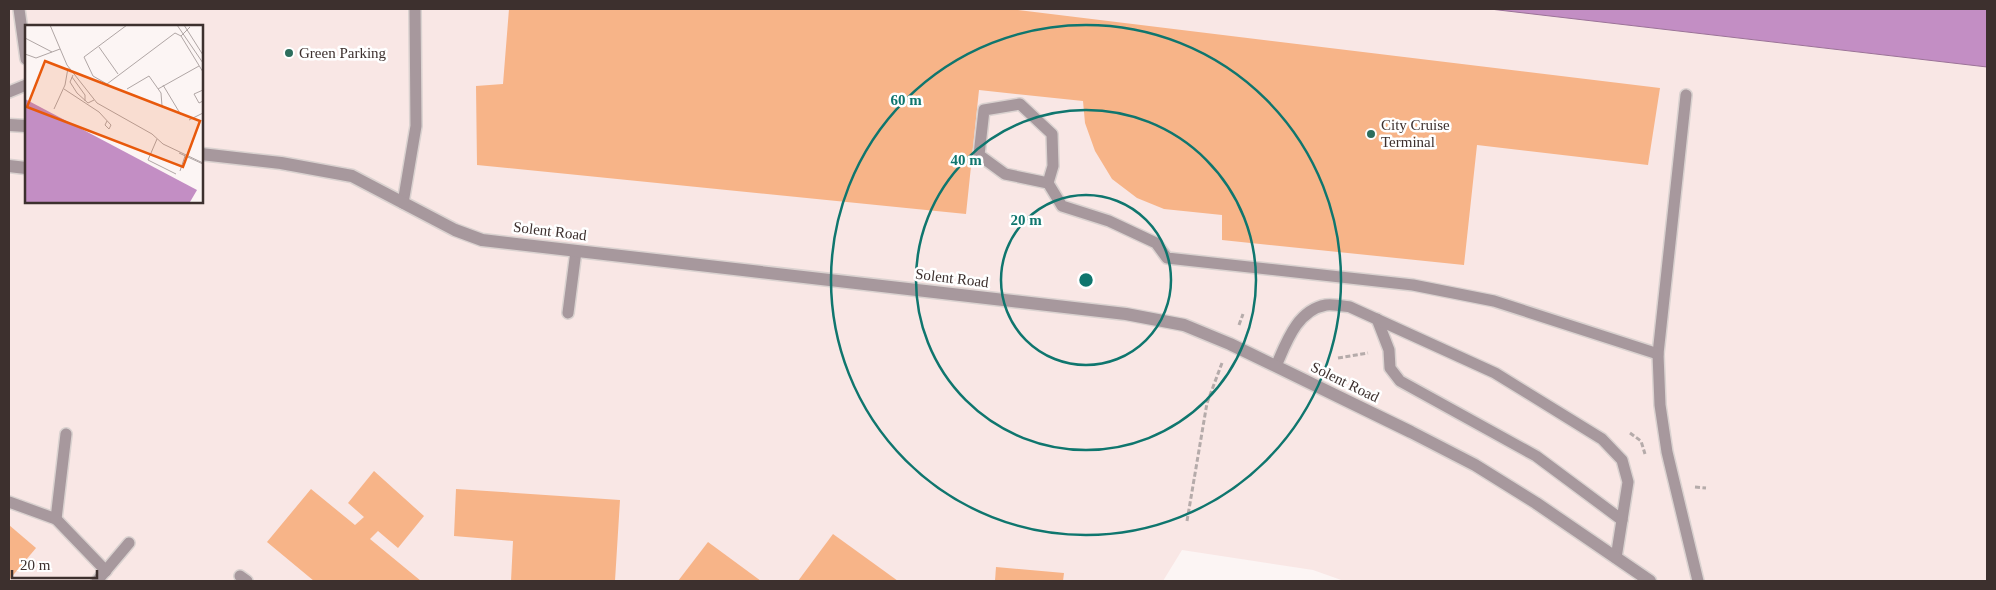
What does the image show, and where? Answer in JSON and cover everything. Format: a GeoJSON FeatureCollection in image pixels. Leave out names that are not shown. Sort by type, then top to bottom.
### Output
{"type":"FeatureCollection","features":[{"type":"Feature","properties":{"kind":"street"},"geometry":{"type":"LineString","coordinates":[[9,124],[25,126]]}},
{"type":"Feature","properties":{"kind":"street","name":"Solent Road"},"geometry":{"type":"LineString","coordinates":[[202,154],[281,163],[352,176],[455,230],[482,240],[1126,314],[1184,326],[1230,344],[1475,465],[1536,503],[1650,581]]}},
{"type":"Feature","properties":{"kind":"street"},"geometry":{"type":"LineString","coordinates":[[9,166],[25,168]]}},
{"type":"Feature","properties":{"kind":"lane"},"geometry":{"type":"LineString","coordinates":[[19,9],[25,52]]}},
{"type":"Feature","properties":{"kind":"lane"},"geometry":{"type":"LineString","coordinates":[[403,203],[416,126],[415,9]]}},
{"type":"Feature","properties":{"kind":"lane"},"geometry":{"type":"LineString","coordinates":[[9,92],[25,85]]}},
{"type":"Feature","properties":{"kind":"lane"},"geometry":{"type":"LineString","coordinates":[[1686,94],[1658,354],[1660,405],[1667,452],[1698,581]]}},
{"type":"Feature","properties":{"kind":"lane"},"geometry":{"type":"LineString","coordinates":[[1048,183],[1053,166],[1052,134],[1020,104],[984,110],[979,155],[1005,174],[1048,183],[1062,206],[1108,221],[1156,243],[1167,258],[1413,285],[1494,302],[1658,354]]}},
{"type":"Feature","properties":{"kind":"lane"},"geometry":{"type":"LineString","coordinates":[[568,313],[576,251]]}},
{"type":"Feature","properties":{"kind":"lane"},"geometry":{"type":"LineString","coordinates":[[1276,366],[1289,335],[1304,316],[1326,305],[1350,307],[1495,373],[1602,439],[1622,460],[1628,482],[1616,558]]}},
{"type":"Feature","properties":{"kind":"lane"},"geometry":{"type":"LineString","coordinates":[[1377,319],[1390,350],[1390,368],[1400,381],[1536,456],[1622,520]]}},
{"type":"Feature","properties":{"kind":"lane"},"geometry":{"type":"LineString","coordinates":[[56,520],[66,434]]}},
{"type":"Feature","properties":{"kind":"lane"},"geometry":{"type":"LineString","coordinates":[[9,502],[56,520],[106,571]]}},
{"type":"Feature","properties":{"kind":"lane"},"geometry":{"type":"LineString","coordinates":[[97,581],[130,543]]}},
{"type":"Feature","properties":{"kind":"path"},"geometry":{"type":"LineString","coordinates":[[1187,521],[1207,403],[1243,314]]}},
{"type":"Feature","properties":{"kind":"shaded area"},"geometry":{"type":"Polygon","coordinates":[[[9,9],[1490,9],[1987,67],[1987,581],[1344,581],[1313,570],[1182,550],[1163,581],[9,581],[9,9]]]}},
{"type":"Feature","properties":{"kind":"shaded area"},"geometry":{"type":"Polygon","coordinates":[[[1490,9],[1987,9],[1987,67],[1490,9]]]}},
{"type":"Feature","properties":{"kind":"building","name":"City Cruise Terminal"},"geometry":{"type":"Polygon","coordinates":[[[509,9],[1009,9],[1660,88],[1648,165],[1477,145],[1464,265],[1222,240],[1222,215],[1164,209],[1137,198],[1112,179],[1095,151],[1085,123],[1083,101],[979,90],[966,214],[477,165],[476,86],[503,84],[509,9]]]}},
{"type":"Feature","properties":{"kind":"building"},"geometry":{"type":"Polygon","coordinates":[[[374,471],[424,516],[398,548],[378,531],[370,539],[421,581],[314,581],[267,542],[311,489],[355,525],[364,517],[348,503],[374,471]]]}},
{"type":"Feature","properties":{"kind":"building"},"geometry":{"type":"Polygon","coordinates":[[[456,489],[620,500],[615,581],[511,581],[513,541],[454,536],[456,489]]]}},
{"type":"Feature","properties":{"kind":"building"},"geometry":{"type":"Polygon","coordinates":[[[9,525],[36,548],[9,580],[9,525]]]}},
{"type":"Feature","properties":{"kind":"building"},"geometry":{"type":"Polygon","coordinates":[[[833,534],[898,581],[798,581],[833,534]]]}},
{"type":"Feature","properties":{"kind":"building"},"geometry":{"type":"Polygon","coordinates":[[[708,542],[761,581],[678,581],[708,542]]]}},
{"type":"Feature","properties":{"kind":"building"},"geometry":{"type":"Polygon","coordinates":[[[996,567],[1064,573],[1063,581],[995,581],[996,567]]]}},
{"type":"Feature","properties":{"kind":"place","name":"Green Parking"},"geometry":{"type":"Point","coordinates":[289,53]}},
{"type":"Feature","properties":{"kind":"place","name":"City Cruise Terminal"},"geometry":{"type":"Point","coordinates":[1371,134]}}]}
